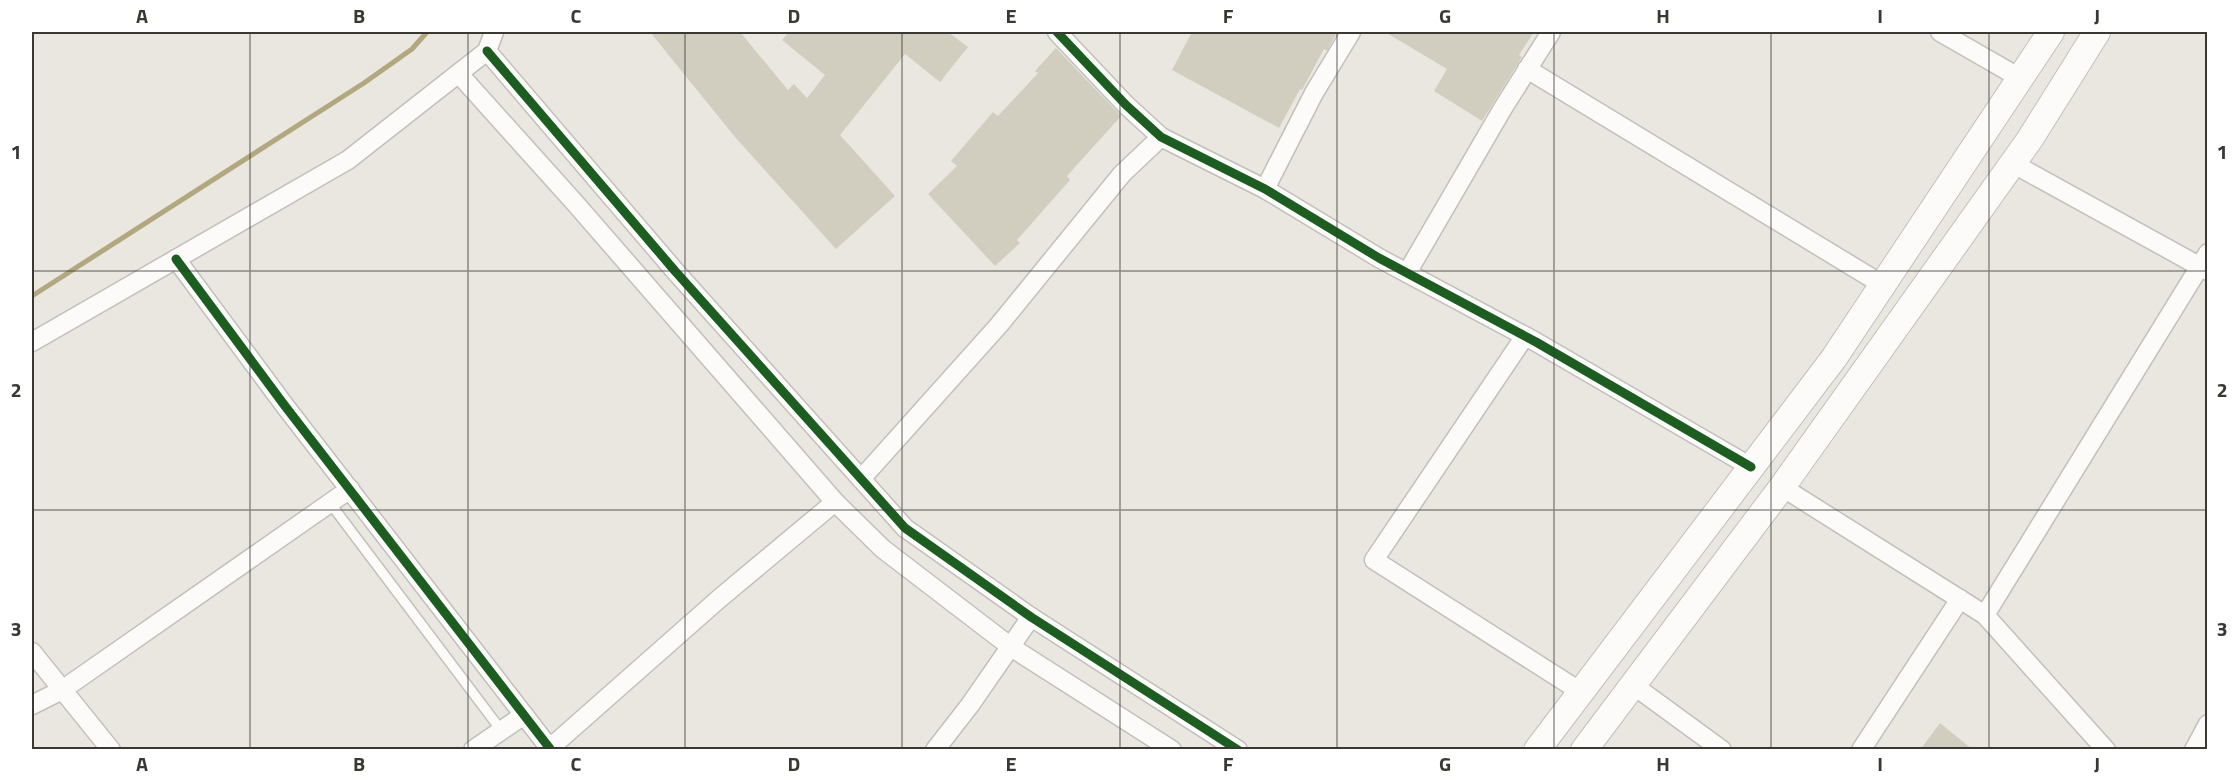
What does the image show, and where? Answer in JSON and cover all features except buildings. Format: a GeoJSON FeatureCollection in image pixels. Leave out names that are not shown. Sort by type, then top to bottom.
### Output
{"type":"FeatureCollection","features":[{"type":"Feature","properties":{"kind":"main road"},"geometry":{"type":"LineString","coordinates":[[1537,750],[1834,358],[2051,32]]}},
{"type":"Feature","properties":{"kind":"main road"},"geometry":{"type":"LineString","coordinates":[[1584,750],[1782,487],[2012,163],[2097,32]]}},
{"type":"Feature","properties":{"kind":"street"},"geometry":{"type":"LineString","coordinates":[[32,342],[348,160],[487,51],[495,32]]}},
{"type":"Feature","properties":{"kind":"street"},"geometry":{"type":"LineString","coordinates":[[1057,32],[1126,105],[1161,137],[1265,189],[1407,273],[1525,336],[1751,467]]}},
{"type":"Feature","properties":{"kind":"street"},"geometry":{"type":"LineString","coordinates":[[1265,189],[1314,93],[1351,32]]}},
{"type":"Feature","properties":{"kind":"street"},"geometry":{"type":"LineString","coordinates":[[1407,273],[1551,32]]}},
{"type":"Feature","properties":{"kind":"street"},"geometry":{"type":"LineString","coordinates":[[1940,32],[2020,78]]}},
{"type":"Feature","properties":{"kind":"street"},"geometry":{"type":"LineString","coordinates":[[487,51],[675,271],[905,528],[1031,617],[1238,750]]}},
{"type":"Feature","properties":{"kind":"street"},"geometry":{"type":"LineString","coordinates":[[1527,69],[1883,285]]}},
{"type":"Feature","properties":{"kind":"street"},"geometry":{"type":"LineString","coordinates":[[459,74],[597,228],[835,502],[883,549],[1011,648],[1172,750]]}},
{"type":"Feature","properties":{"kind":"street"},"geometry":{"type":"LineString","coordinates":[[861,479],[999,325],[1122,174],[1161,137]]}},
{"type":"Feature","properties":{"kind":"street"},"geometry":{"type":"LineString","coordinates":[[1985,615],[2205,263],[2012,163]]}},
{"type":"Feature","properties":{"kind":"street"},"geometry":{"type":"LineString","coordinates":[[176,259],[551,749],[720,598],[835,502]]}},
{"type":"Feature","properties":{"kind":"street"},"geometry":{"type":"LineString","coordinates":[[1525,336],[1374,560],[1581,692]]}},
{"type":"Feature","properties":{"kind":"street"},"geometry":{"type":"LineString","coordinates":[[1782,487],[1985,615],[2106,750]]}},
{"type":"Feature","properties":{"kind":"street"},"geometry":{"type":"LineString","coordinates":[[32,705],[62,690],[350,489]]}},
{"type":"Feature","properties":{"kind":"street"},"geometry":{"type":"LineString","coordinates":[[1861,750],[1960,599]]}},
{"type":"Feature","properties":{"kind":"street"},"geometry":{"type":"LineString","coordinates":[[935,750],[1011,648],[1031,617]]}},
{"type":"Feature","properties":{"kind":"street"},"geometry":{"type":"LineString","coordinates":[[32,652],[111,750]]}},
{"type":"Feature","properties":{"kind":"street"},"geometry":{"type":"LineString","coordinates":[[1633,685],[1722,750]]}},
{"type":"Feature","properties":{"kind":"street"},"geometry":{"type":"LineString","coordinates":[[473,750],[524,715]]}},
{"type":"Feature","properties":{"kind":"street"},"geometry":{"type":"LineString","coordinates":[[2194,750],[2208,724]]}},
{"type":"Feature","properties":{"kind":"lane"},"geometry":{"type":"LineString","coordinates":[[330,503],[501,730]]}},
{"type":"Feature","properties":{"kind":"waterway"},"geometry":{"type":"LineString","coordinates":[[32,296],[364,83],[412,49],[427,32]]}},
{"type":"Feature","properties":{"kind":"cycle path"},"geometry":{"type":"LineString","coordinates":[[1057,32],[1126,105],[1161,137],[1265,189],[1379,258],[1536,342],[1751,467]]}},
{"type":"Feature","properties":{"kind":"cycle path"},"geometry":{"type":"LineString","coordinates":[[487,51],[675,271],[905,528],[1031,617],[1238,750]]}},
{"type":"Feature","properties":{"kind":"cycle path"},"geometry":{"type":"LineString","coordinates":[[176,259],[285,406],[551,750]]}}]}
